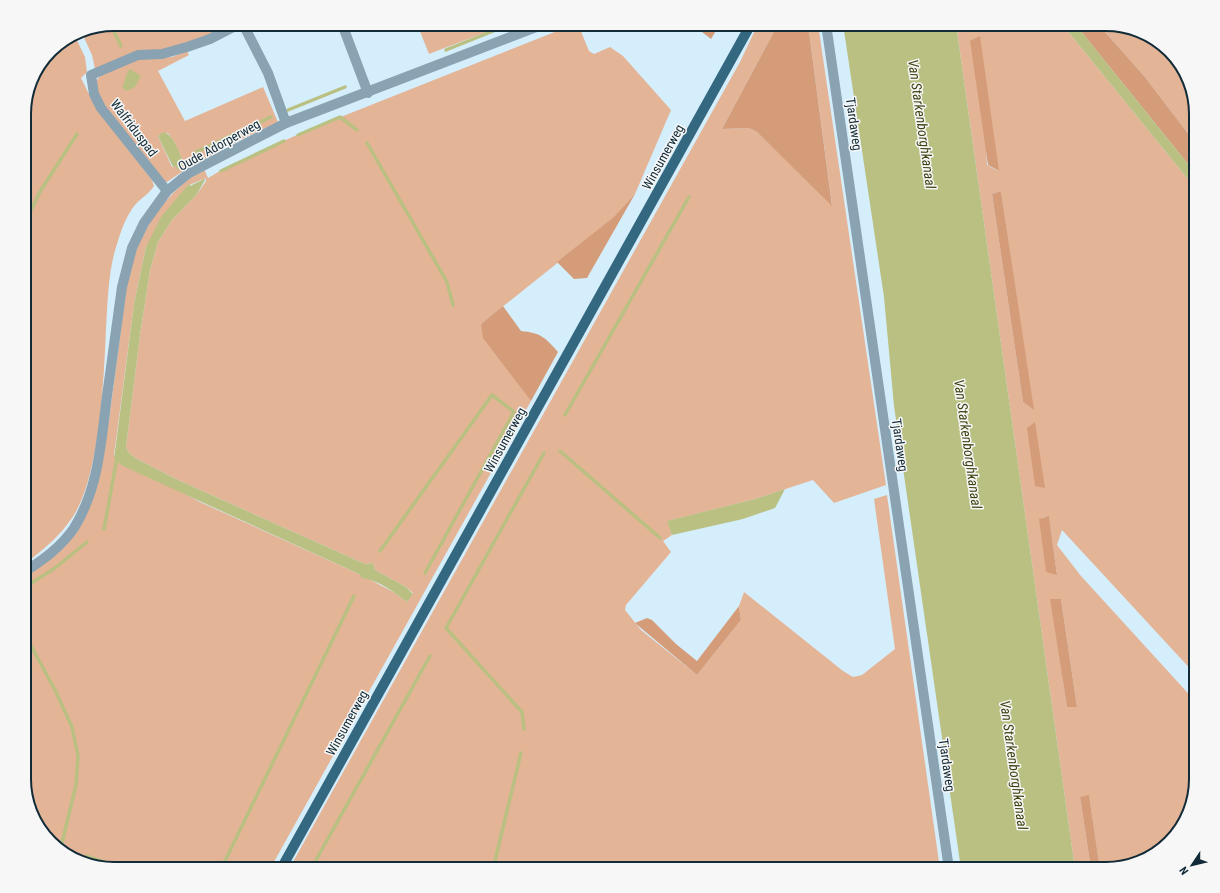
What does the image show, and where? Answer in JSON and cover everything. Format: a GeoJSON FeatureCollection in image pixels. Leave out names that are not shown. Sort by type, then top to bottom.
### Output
{"type":"FeatureCollection","features":[{"type":"Feature","properties":{"kind":"main road","name":"Winsumerweg"},"geometry":{"type":"LineString","coordinates":[[285,862],[747,31]]}},
{"type":"Feature","properties":{"kind":"street","name":"Walfriduspad"},"geometry":{"type":"LineString","coordinates":[[167,191],[101,108],[94,94],[91,75],[138,55],[162,54],[188,47],[210,39],[225,31]]}},
{"type":"Feature","properties":{"kind":"street"},"geometry":{"type":"LineString","coordinates":[[247,31],[268,73],[286,124]]}},
{"type":"Feature","properties":{"kind":"street"},"geometry":{"type":"LineString","coordinates":[[345,31],[368,93]]}},
{"type":"Feature","properties":{"kind":"street","name":"Oude Adorperweg"},"geometry":{"type":"LineString","coordinates":[[31,567],[46,557],[64,540],[74,527],[87,503],[94,483],[100,454],[122,287],[128,262],[138,234],[152,211],[167,191],[189,173],[286,124],[526,31]]}},
{"type":"Feature","properties":{"kind":"street","name":"Tjardaweg"},"geometry":{"type":"LineString","coordinates":[[827,31],[948,862]]}},
{"type":"Feature","properties":{"kind":"shaded area"},"geometry":{"type":"Polygon","coordinates":[[[109,31],[215,31],[201,39],[95,69],[92,55],[84,37],[98,33],[109,31]]]}},
{"type":"Feature","properties":{"kind":"shaded area"},"geometry":{"type":"Polygon","coordinates":[[[420,31],[489,31],[429,54],[420,31]]]}},
{"type":"Feature","properties":{"kind":"shaded area"},"geometry":{"type":"Polygon","coordinates":[[[557,31],[581,31],[589,51],[594,54],[610,47],[623,56],[671,110],[635,194],[615,217],[481,324],[531,401],[274,862],[114,862],[87,858],[73,851],[55,838],[37,811],[33,795],[31,784],[31,571],[73,534],[109,420],[127,284],[137,246],[156,212],[174,192],[192,176],[204,169],[208,178],[230,165],[308,130],[557,31]],[[206,178],[187,186],[146,247],[134,304],[114,455],[200,502],[359,574],[364,578],[367,578],[395,593],[407,602],[413,593],[406,587],[375,570],[373,563],[365,564],[178,480],[137,459],[129,453],[126,447],[150,270],[158,242],[172,220],[197,194],[206,181],[206,178]]]}},
{"type":"Feature","properties":{"kind":"shaded area"},"geometry":{"type":"Polygon","coordinates":[[[702,31],[716,31],[711,39],[702,31]]]}},
{"type":"Feature","properties":{"kind":"shaded area"},"geometry":{"type":"Polygon","coordinates":[[[755,31],[774,31],[722,129],[749,128],[757,132],[832,205],[809,31],[819,31],[886,485],[834,503],[813,480],[755,499],[668,521],[672,535],[663,541],[671,552],[626,605],[625,610],[641,630],[697,675],[741,620],[739,606],[744,592],[843,671],[853,677],[862,675],[895,649],[874,499],[887,495],[939,862],[293,862],[740,62],[755,31]]]}},
{"type":"Feature","properties":{"kind":"shaded area"},"geometry":{"type":"Polygon","coordinates":[[[774,31],[809,31],[832,206],[757,132],[749,128],[722,129],[774,31]]]}},
{"type":"Feature","properties":{"kind":"shaded area"},"geometry":{"type":"Polygon","coordinates":[[[957,31],[1068,31],[1189,180],[1189,667],[1062,530],[1057,545],[1081,576],[1189,694],[1189,784],[1183,811],[1165,838],[1138,856],[1117,861],[1099,862],[1089,796],[1080,797],[1090,862],[1074,862],[957,31]],[[979,36],[987,165],[998,171],[979,36]],[[1001,191],[992,194],[1023,402],[1033,409],[1001,191]],[[1043,517],[1057,575],[1049,517],[1043,517]],[[1061,599],[1051,600],[1067,707],[1077,707],[1061,599]]]}},
{"type":"Feature","properties":{"kind":"shaded area"},"geometry":{"type":"Polygon","coordinates":[[[1081,31],[1104,31],[1145,77],[1189,135],[1189,165],[1081,31]]]}},
{"type":"Feature","properties":{"kind":"shaded area"},"geometry":{"type":"Polygon","coordinates":[[[1104,31],[1133,35],[1152,45],[1165,55],[1178,73],[1185,87],[1189,109],[1189,135],[1145,77],[1104,31]]]}},
{"type":"Feature","properties":{"kind":"shaded area"},"geometry":{"type":"Polygon","coordinates":[[[980,36],[999,171],[988,165],[970,41],[980,36]]]}},
{"type":"Feature","properties":{"kind":"shaded area"},"geometry":{"type":"Polygon","coordinates":[[[77,40],[85,57],[87,72],[81,78],[95,106],[152,180],[154,186],[135,205],[129,214],[122,229],[114,254],[109,285],[102,398],[95,451],[90,475],[83,497],[74,515],[58,536],[31,558],[31,109],[35,87],[45,68],[55,55],[77,40]]]}},
{"type":"Feature","properties":{"kind":"shaded area"},"geometry":{"type":"Polygon","coordinates":[[[187,51],[189,55],[158,71],[185,121],[263,87],[278,122],[224,148],[186,169],[167,182],[159,178],[98,98],[95,84],[98,78],[103,74],[141,58],[172,57],[187,51]],[[168,133],[158,136],[172,167],[184,164],[175,143],[168,133]]]}},
{"type":"Feature","properties":{"kind":"shaded area"},"geometry":{"type":"Polygon","coordinates":[[[1001,191],[1034,410],[1023,402],[992,194],[1001,191]]]}},
{"type":"Feature","properties":{"kind":"shaded area"},"geometry":{"type":"Polygon","coordinates":[[[635,194],[587,278],[574,279],[557,262],[614,217],[635,194]]]}},
{"type":"Feature","properties":{"kind":"shaded area"},"geometry":{"type":"Polygon","coordinates":[[[503,306],[521,331],[533,333],[542,337],[558,352],[531,401],[483,338],[481,324],[503,306]]]}},
{"type":"Feature","properties":{"kind":"shaded area"},"geometry":{"type":"Polygon","coordinates":[[[1035,422],[1045,488],[1035,486],[1027,428],[1035,422]]]}},
{"type":"Feature","properties":{"kind":"shaded area"},"geometry":{"type":"Polygon","coordinates":[[[1049,516],[1057,575],[1046,572],[1039,519],[1049,516]]]}},
{"type":"Feature","properties":{"kind":"shaded area"},"geometry":{"type":"Polygon","coordinates":[[[1050,599],[1061,599],[1077,707],[1067,707],[1050,599]]]}},
{"type":"Feature","properties":{"kind":"shaded area"},"geometry":{"type":"Polygon","coordinates":[[[739,606],[741,620],[697,675],[635,623],[647,618],[652,620],[676,644],[697,661],[739,606]]]}},
{"type":"Feature","properties":{"kind":"shaded area"},"geometry":{"type":"Polygon","coordinates":[[[1089,795],[1099,862],[1090,862],[1080,797],[1089,795]]]}},
{"type":"Feature","properties":{"kind":"water","name":"Van Starkenborghkanaal"},"geometry":{"type":"Polygon","coordinates":[[[844,31],[957,31],[1074,862],[960,862],[894,406],[884,297],[844,31]]]}},
{"type":"Feature","properties":{"kind":"water"},"geometry":{"type":"Polygon","coordinates":[[[1068,31],[1081,31],[1189,165],[1189,180],[1068,31]]]}},
{"type":"Feature","properties":{"kind":"water"},"geometry":{"type":"Polygon","coordinates":[[[130,69],[141,76],[135,87],[127,91],[122,88],[127,73],[130,69]]]}},
{"type":"Feature","properties":{"kind":"water"},"geometry":{"type":"Polygon","coordinates":[[[163,132],[174,141],[184,164],[178,170],[175,166],[173,167],[158,136],[163,132]]]}},
{"type":"Feature","properties":{"kind":"water"},"geometry":{"type":"Polygon","coordinates":[[[206,178],[197,194],[172,220],[158,242],[150,270],[126,447],[129,453],[137,459],[178,480],[365,564],[373,563],[375,570],[406,587],[413,594],[407,602],[374,581],[362,578],[359,574],[123,466],[114,459],[134,304],[146,247],[161,217],[187,186],[206,178]]]}},
{"type":"Feature","properties":{"kind":"water"},"geometry":{"type":"Polygon","coordinates":[[[785,489],[775,508],[743,519],[672,535],[667,521],[755,499],[785,489]]]}},
{"type":"Feature","properties":{"kind":"waterway"},"geometry":{"type":"LineString","coordinates":[[114,31],[121,46]]}},
{"type":"Feature","properties":{"kind":"waterway"},"geometry":{"type":"LineString","coordinates":[[446,50],[493,31]]}},
{"type":"Feature","properties":{"kind":"waterway"},"geometry":{"type":"LineString","coordinates":[[288,110],[345,87]]}},
{"type":"Feature","properties":{"kind":"waterway"},"geometry":{"type":"LineString","coordinates":[[196,152],[271,117]]}},
{"type":"Feature","properties":{"kind":"waterway"},"geometry":{"type":"LineString","coordinates":[[298,135],[340,117],[357,130]]}},
{"type":"Feature","properties":{"kind":"waterway"},"geometry":{"type":"LineString","coordinates":[[31,210],[41,190],[77,134]]}},
{"type":"Feature","properties":{"kind":"waterway"},"geometry":{"type":"LineString","coordinates":[[221,171],[284,141]]}},
{"type":"Feature","properties":{"kind":"waterway"},"geometry":{"type":"LineString","coordinates":[[367,143],[447,282],[453,305]]}},
{"type":"Feature","properties":{"kind":"waterway"},"geometry":{"type":"LineString","coordinates":[[565,415],[689,197]]}},
{"type":"Feature","properties":{"kind":"waterway"},"geometry":{"type":"LineString","coordinates":[[380,551],[492,395],[514,412],[425,573]]}},
{"type":"Feature","properties":{"kind":"waterway"},"geometry":{"type":"LineString","coordinates":[[560,451],[660,538]]}},
{"type":"Feature","properties":{"kind":"waterway"},"geometry":{"type":"LineString","coordinates":[[524,729],[522,712],[446,628],[544,453]]}},
{"type":"Feature","properties":{"kind":"waterway"},"geometry":{"type":"LineString","coordinates":[[104,529],[117,458]]}},
{"type":"Feature","properties":{"kind":"waterway"},"geometry":{"type":"LineString","coordinates":[[31,583],[55,568],[87,542]]}},
{"type":"Feature","properties":{"kind":"waterway"},"geometry":{"type":"LineString","coordinates":[[224,862],[354,596]]}},
{"type":"Feature","properties":{"kind":"waterway"},"geometry":{"type":"LineString","coordinates":[[31,646],[55,690],[72,727],[78,756],[76,785],[62,843]]}},
{"type":"Feature","properties":{"kind":"waterway"},"geometry":{"type":"LineString","coordinates":[[315,862],[430,656]]}},
{"type":"Feature","properties":{"kind":"waterway"},"geometry":{"type":"LineString","coordinates":[[495,862],[521,753]]}},
{"type":"Feature","properties":{"kind":"waterway"},"geometry":{"type":"LineString","coordinates":[[86,856],[97,860]]}}]}
